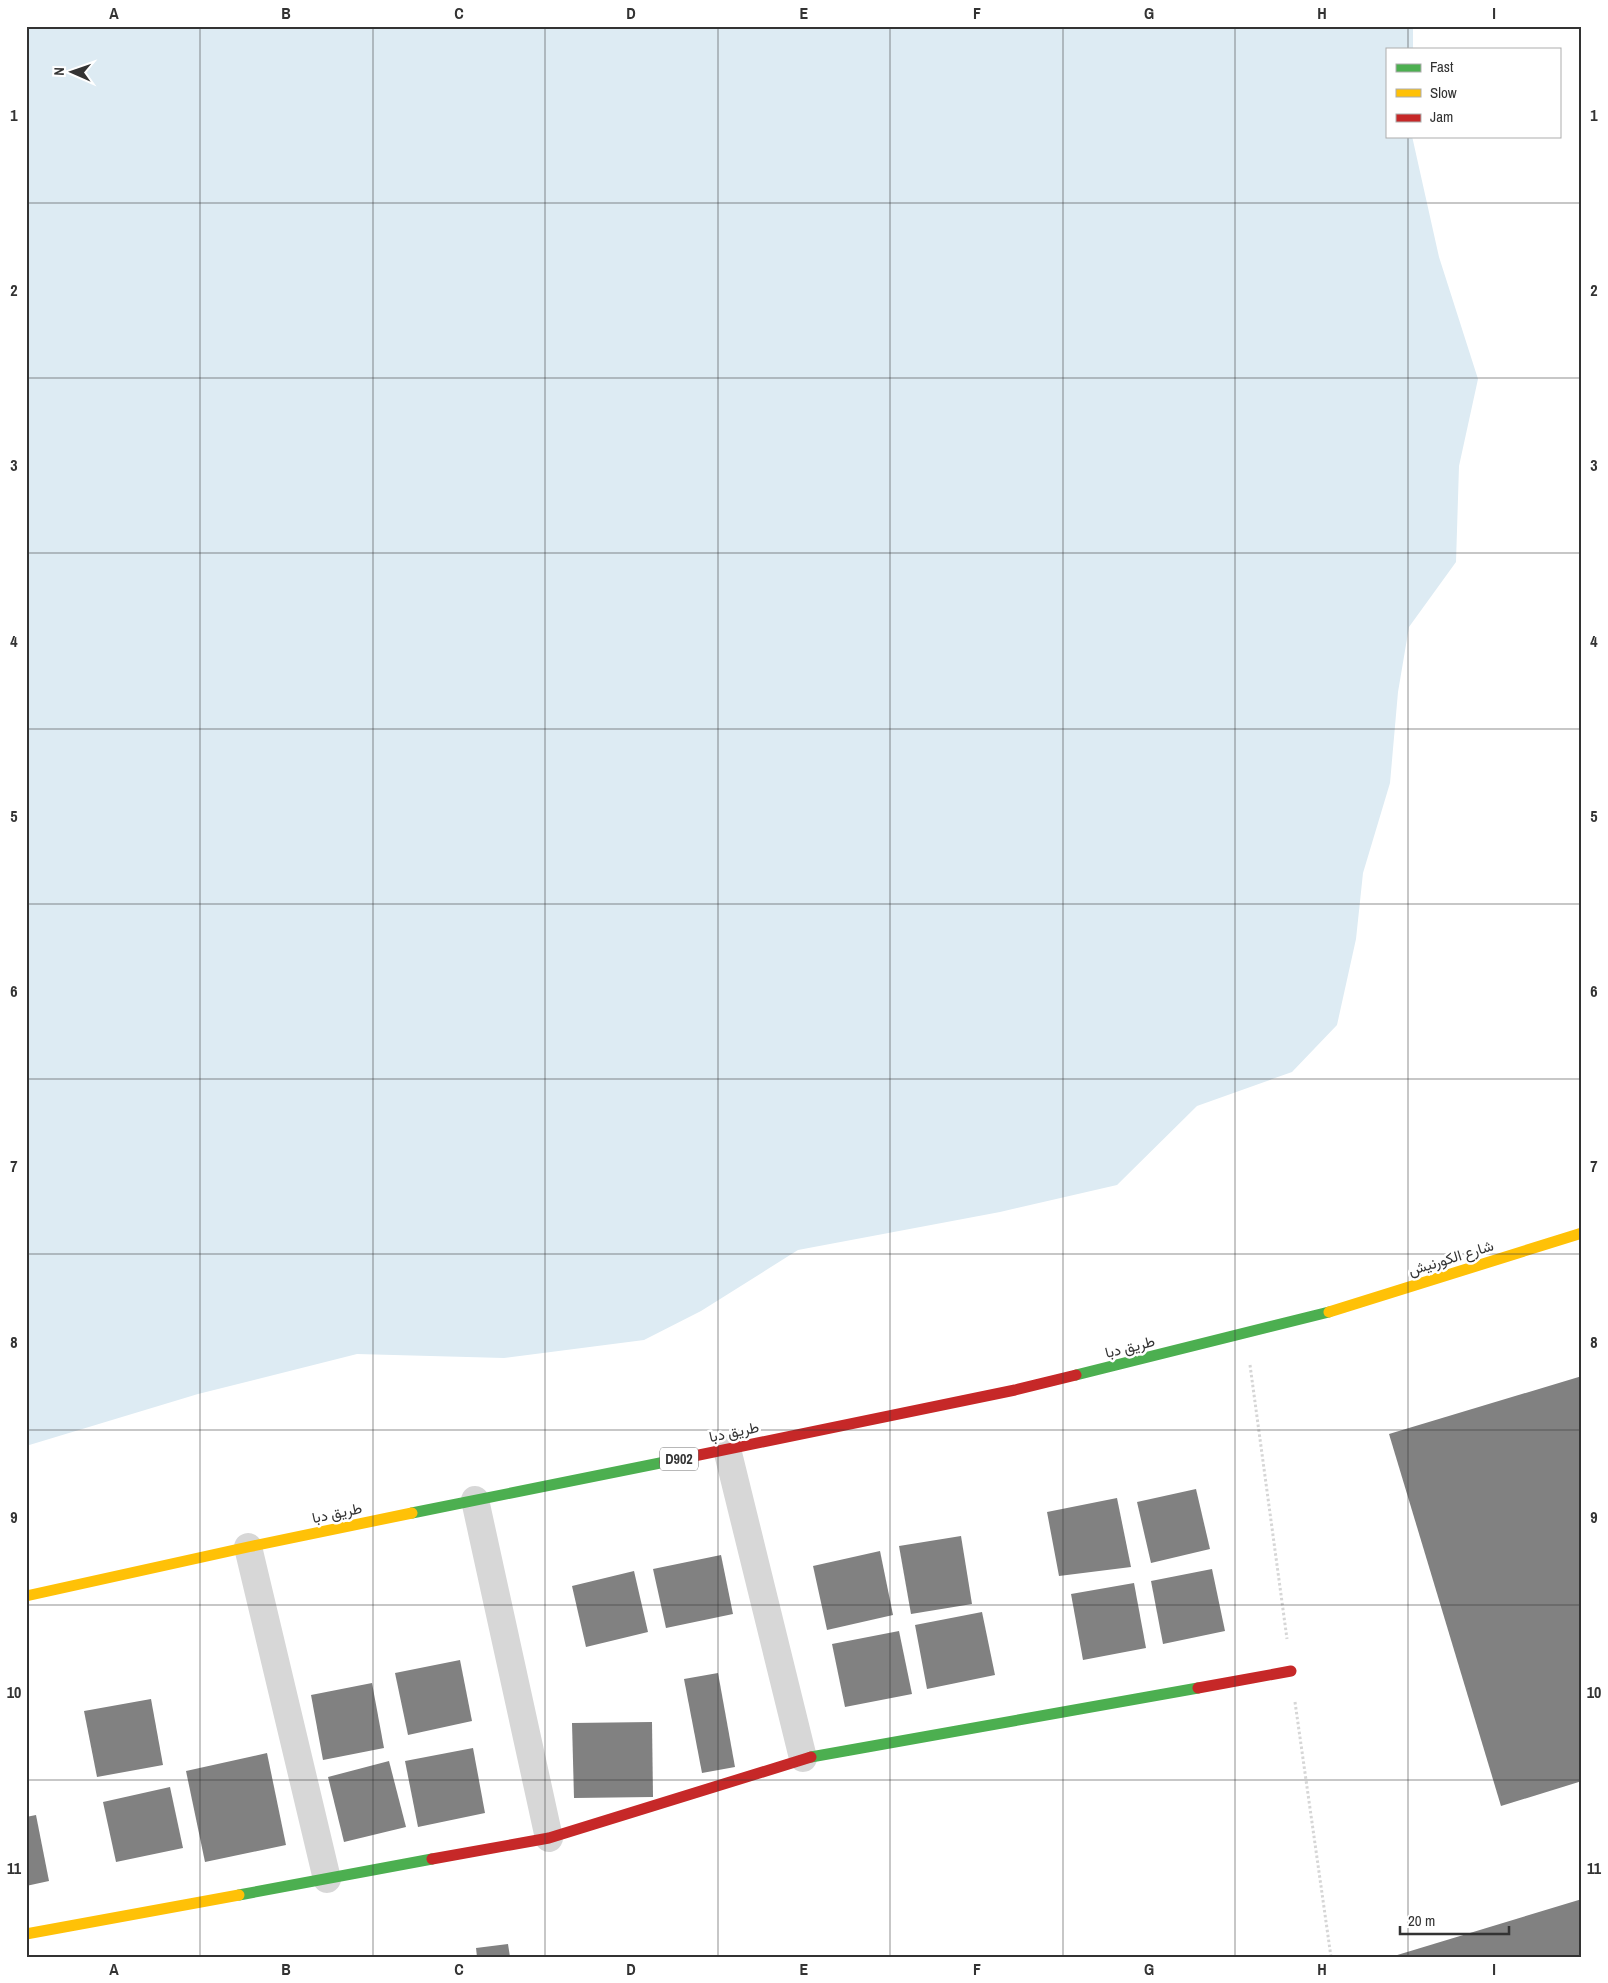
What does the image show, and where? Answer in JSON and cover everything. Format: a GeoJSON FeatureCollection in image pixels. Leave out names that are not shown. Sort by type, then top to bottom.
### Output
{"type":"FeatureCollection","features":[{"type":"Feature","properties":{"kind":"main road","name":"شارع الكورنيش"},"geometry":{"type":"LineString","coordinates":[[1328,1312],[1582,1233]]}},
{"type":"Feature","properties":{"kind":"main road","name":"طريق دبا"},"geometry":{"type":"LineString","coordinates":[[26,1596],[248,1547],[1015,1390],[1246,1334],[1328,1312]]}},
{"type":"Feature","properties":{"kind":"main road"},"geometry":{"type":"LineString","coordinates":[[26,1934],[549,1838],[803,1758],[1291,1671]]}},
{"type":"Feature","properties":{"kind":"street"},"geometry":{"type":"LineString","coordinates":[[727,1449],[803,1758]]}},
{"type":"Feature","properties":{"kind":"street"},"geometry":{"type":"LineString","coordinates":[[475,1500],[549,1838]]}},
{"type":"Feature","properties":{"kind":"street"},"geometry":{"type":"LineString","coordinates":[[248,1547],[327,1879]]}},
{"type":"Feature","properties":{"kind":"shaded area"},"geometry":{"type":"Polygon","coordinates":[[[26,26],[1413,26],[1413,48],[1386,48],[1386,138],[1412,138],[1439,257],[1478,379],[1459,466],[1456,562],[1409,627],[1398,692],[1390,783],[1363,873],[1356,939],[1337,1025],[1292,1072],[1197,1106],[1117,1185],[1000,1212],[798,1250],[701,1311],[644,1340],[504,1358],[357,1354],[198,1394],[26,1446],[26,26]]]}},
{"type":"Feature","properties":{"kind":"building"},"geometry":{"type":"Polygon","coordinates":[[[1582,1376],[1582,1781],[1501,1806],[1389,1434],[1582,1376]]]}},
{"type":"Feature","properties":{"kind":"building"},"geometry":{"type":"Polygon","coordinates":[[[1196,1489],[1210,1549],[1151,1563],[1137,1502],[1196,1489]]]}},
{"type":"Feature","properties":{"kind":"building"},"geometry":{"type":"Polygon","coordinates":[[[1117,1498],[1131,1567],[1059,1576],[1047,1512],[1117,1498]]]}},
{"type":"Feature","properties":{"kind":"building"},"geometry":{"type":"Polygon","coordinates":[[[961,1536],[972,1604],[911,1614],[899,1546],[961,1536]]]}},
{"type":"Feature","properties":{"kind":"building"},"geometry":{"type":"Polygon","coordinates":[[[880,1551],[893,1615],[827,1630],[813,1566],[880,1551]]]}},
{"type":"Feature","properties":{"kind":"building"},"geometry":{"type":"Polygon","coordinates":[[[721,1555],[733,1614],[666,1628],[653,1569],[721,1555]]]}},
{"type":"Feature","properties":{"kind":"building"},"geometry":{"type":"Polygon","coordinates":[[[1212,1569],[1225,1631],[1163,1644],[1151,1581],[1212,1569]]]}},
{"type":"Feature","properties":{"kind":"building"},"geometry":{"type":"Polygon","coordinates":[[[634,1571],[648,1632],[586,1647],[572,1586],[634,1571]]]}},
{"type":"Feature","properties":{"kind":"building"},"geometry":{"type":"Polygon","coordinates":[[[1134,1583],[1146,1648],[1083,1660],[1071,1594],[1134,1583]]]}},
{"type":"Feature","properties":{"kind":"building"},"geometry":{"type":"Polygon","coordinates":[[[982,1612],[995,1675],[927,1689],[915,1625],[982,1612]]]}},
{"type":"Feature","properties":{"kind":"building"},"geometry":{"type":"Polygon","coordinates":[[[899,1631],[912,1694],[845,1707],[832,1644],[899,1631]]]}},
{"type":"Feature","properties":{"kind":"building"},"geometry":{"type":"Polygon","coordinates":[[[460,1660],[472,1721],[408,1735],[395,1673],[460,1660]]]}},
{"type":"Feature","properties":{"kind":"building"},"geometry":{"type":"Polygon","coordinates":[[[718,1673],[735,1767],[702,1773],[684,1679],[718,1673]]]}},
{"type":"Feature","properties":{"kind":"building"},"geometry":{"type":"Polygon","coordinates":[[[372,1683],[384,1748],[323,1760],[311,1695],[372,1683]]]}},
{"type":"Feature","properties":{"kind":"building"},"geometry":{"type":"Polygon","coordinates":[[[151,1699],[163,1765],[97,1777],[84,1711],[151,1699]]]}},
{"type":"Feature","properties":{"kind":"building"},"geometry":{"type":"Polygon","coordinates":[[[652,1722],[653,1797],[574,1798],[572,1723],[652,1722]]]}},
{"type":"Feature","properties":{"kind":"building"},"geometry":{"type":"Polygon","coordinates":[[[473,1748],[485,1813],[418,1827],[405,1761],[473,1748]]]}},
{"type":"Feature","properties":{"kind":"building"},"geometry":{"type":"Polygon","coordinates":[[[267,1753],[286,1845],[205,1862],[186,1771],[267,1753]]]}},
{"type":"Feature","properties":{"kind":"building"},"geometry":{"type":"Polygon","coordinates":[[[389,1761],[406,1827],[344,1842],[328,1777],[389,1761]]]}},
{"type":"Feature","properties":{"kind":"building"},"geometry":{"type":"Polygon","coordinates":[[[170,1787],[183,1848],[116,1862],[103,1802],[170,1787]]]}},
{"type":"Feature","properties":{"kind":"building"},"geometry":{"type":"Polygon","coordinates":[[[36,1815],[49,1881],[26,1886],[26,1817],[36,1815]]]}},
{"type":"Feature","properties":{"kind":"building"},"geometry":{"type":"Polygon","coordinates":[[[1582,1899],[1582,1957],[1394,1957],[1394,1956],[1582,1899]]]}},
{"type":"Feature","properties":{"kind":"building"},"geometry":{"type":"Polygon","coordinates":[[[508,1944],[510,1957],[477,1957],[476,1948],[508,1944]]]}},
{"type":"Feature","properties":{"kind":"traffic: fast"},"geometry":{"type":"LineString","coordinates":[[1076,1375],[1329,1312]]}},
{"type":"Feature","properties":{"kind":"traffic: fast"},"geometry":{"type":"LineString","coordinates":[[412,1513],[665,1462]]}},
{"type":"Feature","properties":{"kind":"traffic: fast"},"geometry":{"type":"LineString","coordinates":[[811,1757],[1198,1688]]}},
{"type":"Feature","properties":{"kind":"traffic: fast"},"geometry":{"type":"LineString","coordinates":[[239,1895],[432,1859]]}},
{"type":"Feature","properties":{"kind":"traffic: slow"},"geometry":{"type":"LineString","coordinates":[[1329,1312],[1582,1233]]}},
{"type":"Feature","properties":{"kind":"traffic: slow"},"geometry":{"type":"LineString","coordinates":[[26,1596],[412,1513]]}},
{"type":"Feature","properties":{"kind":"traffic: slow"},"geometry":{"type":"LineString","coordinates":[[26,1934],[239,1895]]}},
{"type":"Feature","properties":{"kind":"traffic: jam"},"geometry":{"type":"LineString","coordinates":[[665,1462],[1015,1390],[1076,1375]]}},
{"type":"Feature","properties":{"kind":"traffic: jam"},"geometry":{"type":"LineString","coordinates":[[1198,1688],[1291,1671]]}},
{"type":"Feature","properties":{"kind":"traffic: jam"},"geometry":{"type":"LineString","coordinates":[[432,1859],[549,1838],[811,1757]]}}]}
